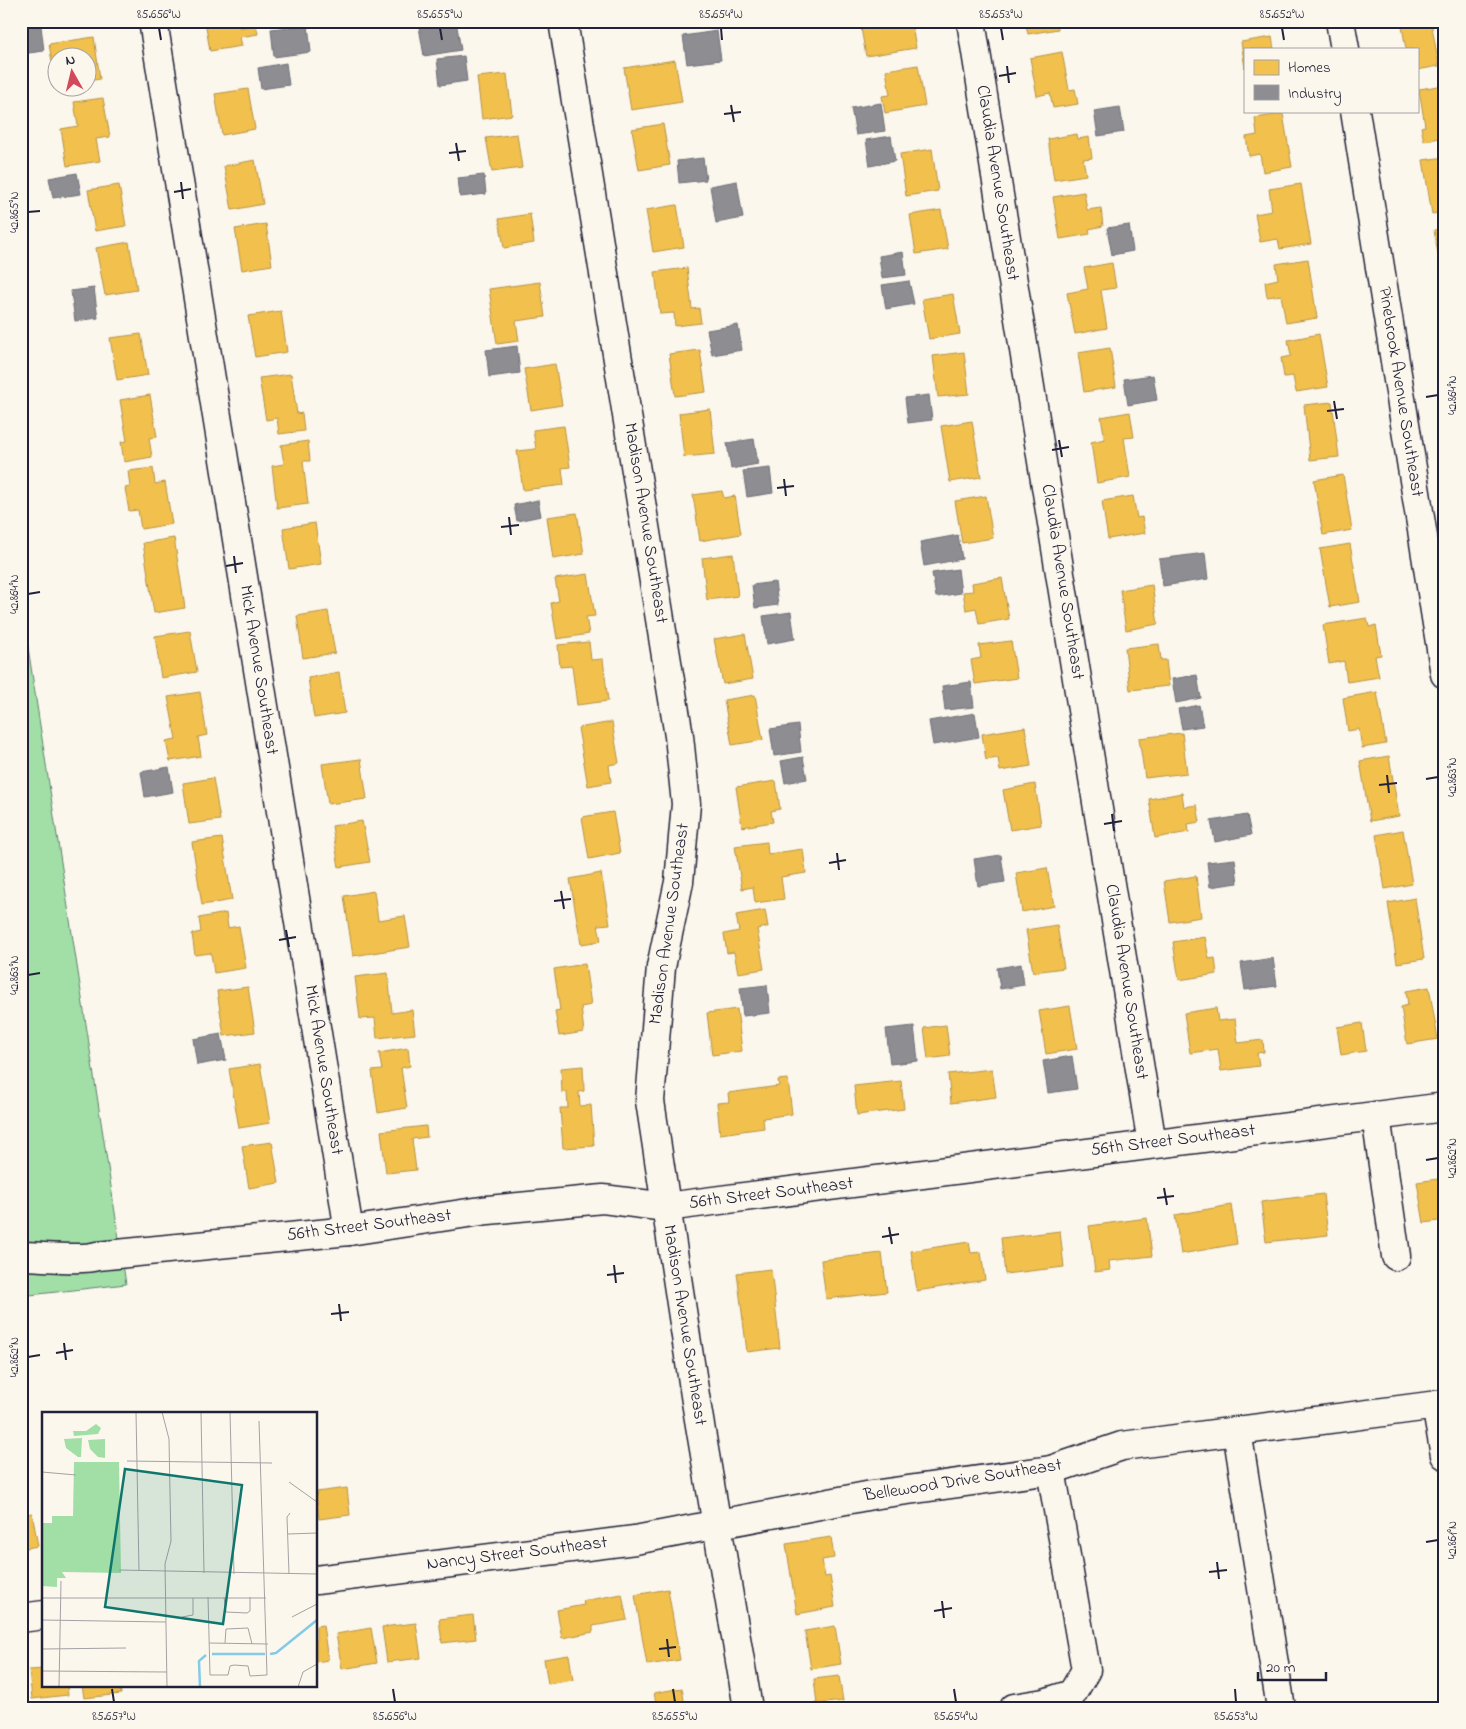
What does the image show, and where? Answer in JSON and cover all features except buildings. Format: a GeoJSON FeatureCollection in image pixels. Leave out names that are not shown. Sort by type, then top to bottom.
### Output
{"type":"FeatureCollection","features":[{"type":"Feature","properties":{"kind":"street","name":"Mick Avenue Southeast"},"geometry":{"type":"LineString","coordinates":[[153,21],[349,1231]]}},
{"type":"Feature","properties":{"kind":"street","name":"Madison Avenue Southeast"},"geometry":{"type":"LineString","coordinates":[[563,21],[678,726],[686,804],[679,882],[661,967],[650,1101],[748,1708]]}},
{"type":"Feature","properties":{"kind":"street","name":"Claudia Avenue Southeast"},"geometry":{"type":"LineString","coordinates":[[971,21],[1152,1144]]}},
{"type":"Feature","properties":{"kind":"street"},"geometry":{"type":"LineString","coordinates":[[1340,21],[1345,48]]}},
{"type":"Feature","properties":{"kind":"street","name":"Pinebrook Avenue Southeast"},"geometry":{"type":"LineString","coordinates":[[1355,112],[1445,674]]}},
{"type":"Feature","properties":{"kind":"street","name":"56th Street Southeast"},"geometry":{"type":"LineString","coordinates":[[21,1256],[73,1256],[86,1259],[96,1256],[349,1231],[488,1210],[603,1199],[666,1208],[1445,1107]]}},
{"type":"Feature","properties":{"kind":"street"},"geometry":{"type":"LineString","coordinates":[[1376,1116],[1396,1256]]}},
{"type":"Feature","properties":{"kind":"street"},"geometry":{"type":"LineString","coordinates":[[1441,1405],[1445,1455]]}},
{"type":"Feature","properties":{"kind":"street","name":"Bellewood Drive Southeast"},"geometry":{"type":"LineString","coordinates":[[717,1523],[872,1495],[1051,1470],[1122,1446],[1441,1405]]}},
{"type":"Feature","properties":{"kind":"street"},"geometry":{"type":"LineString","coordinates":[[1237,1431],[1281,1708]]}},
{"type":"Feature","properties":{"kind":"street"},"geometry":{"type":"LineString","coordinates":[[1014,1708],[1044,1703],[1072,1694],[1086,1670],[1051,1470]]}},
{"type":"Feature","properties":{"kind":"street","name":"Nancy Street Southeast"},"geometry":{"type":"LineString","coordinates":[[318,1580],[634,1540],[717,1523]]}},
{"type":"Feature","properties":{"kind":"street"},"geometry":{"type":"LineString","coordinates":[[21,1618],[42,1615]]}},
{"type":"Feature","properties":{"kind":"green space"},"geometry":{"type":"Polygon","coordinates":[[[21,602],[126,1284],[21,1296],[21,602]]]}}]}
